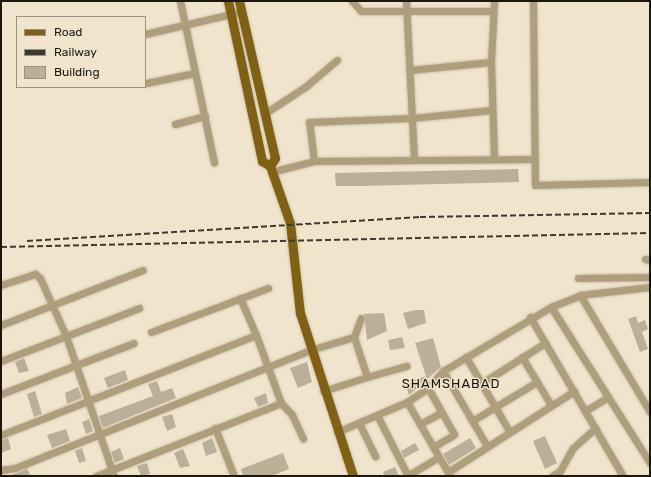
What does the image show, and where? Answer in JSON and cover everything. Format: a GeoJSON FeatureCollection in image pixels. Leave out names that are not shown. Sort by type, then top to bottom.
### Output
{"type":"FeatureCollection","features":[{"type":"Feature","properties":{"kind":"main road"},"geometry":{"type":"LineString","coordinates":[[228,1],[262,161],[270,169],[290,223],[295,285],[310,350],[353,476]]}},
{"type":"Feature","properties":{"kind":"main road"},"geometry":{"type":"LineString","coordinates":[[239,1],[240,12],[275,158],[270,169]]}},
{"type":"Feature","properties":{"kind":"street"},"geometry":{"type":"LineString","coordinates":[[180,1],[214,162]]}},
{"type":"Feature","properties":{"kind":"street"},"geometry":{"type":"LineString","coordinates":[[352,1],[356,9],[361,11],[492,11]]}},
{"type":"Feature","properties":{"kind":"street"},"geometry":{"type":"LineString","coordinates":[[406,1],[414,160]]}},
{"type":"Feature","properties":{"kind":"street"},"geometry":{"type":"LineString","coordinates":[[494,1],[492,11],[491,62],[494,158]]}},
{"type":"Feature","properties":{"kind":"street"},"geometry":{"type":"LineString","coordinates":[[533,1],[535,185],[625,180],[650,182]]}},
{"type":"Feature","properties":{"kind":"street"},"geometry":{"type":"LineString","coordinates":[[146,34],[186,26],[240,12]]}},
{"type":"Feature","properties":{"kind":"street"},"geometry":{"type":"LineString","coordinates":[[264,114],[305,87],[337,60]]}},
{"type":"Feature","properties":{"kind":"street"},"geometry":{"type":"LineString","coordinates":[[410,70],[491,62]]}},
{"type":"Feature","properties":{"kind":"street"},"geometry":{"type":"LineString","coordinates":[[146,83],[195,73]]}},
{"type":"Feature","properties":{"kind":"street"},"geometry":{"type":"LineString","coordinates":[[314,161],[309,122],[412,118],[492,110]]}},
{"type":"Feature","properties":{"kind":"street"},"geometry":{"type":"LineString","coordinates":[[175,124],[205,116]]}},
{"type":"Feature","properties":{"kind":"street"},"geometry":{"type":"LineString","coordinates":[[270,169],[314,161],[494,158],[535,159]]}},
{"type":"Feature","properties":{"kind":"street"},"geometry":{"type":"LineString","coordinates":[[1,325],[143,270]]}},
{"type":"Feature","properties":{"kind":"street"},"geometry":{"type":"LineString","coordinates":[[1,285],[38,275],[66,336],[90,400],[113,473]]}},
{"type":"Feature","properties":{"kind":"street"},"geometry":{"type":"LineString","coordinates":[[578,278],[650,277]]}},
{"type":"Feature","properties":{"kind":"street"},"geometry":{"type":"LineString","coordinates":[[337,432],[407,402],[428,388],[444,371],[530,317],[551,307],[580,295],[646,287]]}},
{"type":"Feature","properties":{"kind":"street"},"geometry":{"type":"LineString","coordinates":[[151,332],[268,288]]}},
{"type":"Feature","properties":{"kind":"street"},"geometry":{"type":"LineString","coordinates":[[580,295],[650,412]]}},
{"type":"Feature","properties":{"kind":"street"},"geometry":{"type":"LineString","coordinates":[[240,298],[269,368],[281,403],[292,415],[303,439]]}},
{"type":"Feature","properties":{"kind":"street"},"geometry":{"type":"LineString","coordinates":[[551,307],[650,463]]}},
{"type":"Feature","properties":{"kind":"street"},"geometry":{"type":"LineString","coordinates":[[1,361],[139,308]]}},
{"type":"Feature","properties":{"kind":"street"},"geometry":{"type":"LineString","coordinates":[[530,317],[623,476]]}},
{"type":"Feature","properties":{"kind":"street"},"geometry":{"type":"LineString","coordinates":[[361,318],[354,337],[367,377]]}},
{"type":"Feature","properties":{"kind":"street"},"geometry":{"type":"LineString","coordinates":[[1,435],[256,335]]}},
{"type":"Feature","properties":{"kind":"street"},"geometry":{"type":"LineString","coordinates":[[1,470],[15,468],[100,435],[269,368],[310,350],[354,337]]}},
{"type":"Feature","properties":{"kind":"street"},"geometry":{"type":"LineString","coordinates":[[482,383],[545,343]]}},
{"type":"Feature","properties":{"kind":"street"},"geometry":{"type":"LineString","coordinates":[[1,394],[134,344]]}},
{"type":"Feature","properties":{"kind":"street"},"geometry":{"type":"LineString","coordinates":[[466,357],[510,431]]}},
{"type":"Feature","properties":{"kind":"street"},"geometry":{"type":"LineString","coordinates":[[522,358],[551,405]]}},
{"type":"Feature","properties":{"kind":"street"},"geometry":{"type":"LineString","coordinates":[[323,391],[406,366]]}},
{"type":"Feature","properties":{"kind":"street"},"geometry":{"type":"LineString","coordinates":[[444,371],[487,446]]}},
{"type":"Feature","properties":{"kind":"street"},"geometry":{"type":"LineString","coordinates":[[472,421],[537,382]]}},
{"type":"Feature","properties":{"kind":"street"},"geometry":{"type":"LineString","coordinates":[[428,388],[453,435],[433,447]]}},
{"type":"Feature","properties":{"kind":"street"},"geometry":{"type":"LineString","coordinates":[[407,402],[449,474],[487,446],[574,391]]}},
{"type":"Feature","properties":{"kind":"street"},"geometry":{"type":"LineString","coordinates":[[585,411],[608,397]]}},
{"type":"Feature","properties":{"kind":"street"},"geometry":{"type":"LineString","coordinates":[[96,476],[113,473],[215,428],[281,403]]}},
{"type":"Feature","properties":{"kind":"street"},"geometry":{"type":"LineString","coordinates":[[420,424],[439,414]]}},
{"type":"Feature","properties":{"kind":"street"},"geometry":{"type":"LineString","coordinates":[[377,415],[407,476],[439,457]]}},
{"type":"Feature","properties":{"kind":"street"},"geometry":{"type":"LineString","coordinates":[[359,423],[375,456]]}},
{"type":"Feature","properties":{"kind":"street"},"geometry":{"type":"LineString","coordinates":[[215,428],[234,476]]}},
{"type":"Feature","properties":{"kind":"street"},"geometry":{"type":"LineString","coordinates":[[552,476],[560,471],[573,448],[595,428]]}},
{"type":"Feature","properties":{"kind":"building"},"geometry":{"type":"Polygon","coordinates":[[[518,169],[519,182],[361,186],[336,186],[335,173],[518,169]]]}},
{"type":"Feature","properties":{"kind":"building"},"geometry":{"type":"Polygon","coordinates":[[[424,310],[426,323],[408,329],[403,313],[424,310]]]}},
{"type":"Feature","properties":{"kind":"building"},"geometry":{"type":"Polygon","coordinates":[[[384,313],[387,331],[367,340],[364,314],[384,313]]]}},
{"type":"Feature","properties":{"kind":"building"},"geometry":{"type":"Polygon","coordinates":[[[636,316],[638,323],[645,320],[648,329],[642,332],[648,349],[640,352],[628,319],[636,316]]]}},
{"type":"Feature","properties":{"kind":"building"},"geometry":{"type":"Polygon","coordinates":[[[402,337],[405,348],[390,350],[388,340],[402,337]]]}},
{"type":"Feature","properties":{"kind":"building"},"geometry":{"type":"Polygon","coordinates":[[[433,338],[441,367],[409,395],[405,383],[426,376],[415,343],[433,338]]]}},
{"type":"Feature","properties":{"kind":"building"},"geometry":{"type":"Polygon","coordinates":[[[24,358],[29,371],[19,373],[15,362],[24,358]]]}},
{"type":"Feature","properties":{"kind":"building"},"geometry":{"type":"Polygon","coordinates":[[[307,362],[312,382],[298,388],[290,368],[307,362]]]}},
{"type":"Feature","properties":{"kind":"building"},"geometry":{"type":"Polygon","coordinates":[[[125,370],[128,380],[108,388],[104,378],[125,370]]]}},
{"type":"Feature","properties":{"kind":"building"},"geometry":{"type":"Polygon","coordinates":[[[157,381],[161,392],[172,388],[176,398],[103,428],[99,416],[153,396],[148,384],[157,381]]]}},
{"type":"Feature","properties":{"kind":"building"},"geometry":{"type":"Polygon","coordinates":[[[78,387],[82,398],[67,404],[65,393],[78,387]]]}},
{"type":"Feature","properties":{"kind":"building"},"geometry":{"type":"Polygon","coordinates":[[[35,391],[42,414],[34,417],[27,394],[35,391]]]}},
{"type":"Feature","properties":{"kind":"building"},"geometry":{"type":"Polygon","coordinates":[[[266,393],[268,403],[258,407],[254,398],[266,393]]]}},
{"type":"Feature","properties":{"kind":"building"},"geometry":{"type":"Polygon","coordinates":[[[172,414],[176,427],[167,431],[162,417],[172,414]]]}},
{"type":"Feature","properties":{"kind":"building"},"geometry":{"type":"Polygon","coordinates":[[[89,419],[93,431],[86,434],[82,422],[89,419]]]}},
{"type":"Feature","properties":{"kind":"building"},"geometry":{"type":"Polygon","coordinates":[[[66,429],[70,441],[52,448],[47,435],[66,429]]]}},
{"type":"Feature","properties":{"kind":"building"},"geometry":{"type":"Polygon","coordinates":[[[545,436],[557,463],[545,469],[533,441],[545,436]]]}},
{"type":"Feature","properties":{"kind":"building"},"geometry":{"type":"Polygon","coordinates":[[[8,438],[11,449],[1,453],[1,440],[8,438]]]}},
{"type":"Feature","properties":{"kind":"building"},"geometry":{"type":"Polygon","coordinates":[[[212,438],[217,452],[206,456],[202,443],[212,438]]]}},
{"type":"Feature","properties":{"kind":"building"},"geometry":{"type":"Polygon","coordinates":[[[470,438],[476,448],[449,465],[443,454],[470,438]]]}},
{"type":"Feature","properties":{"kind":"building"},"geometry":{"type":"Polygon","coordinates":[[[415,443],[419,450],[404,458],[401,451],[415,443]]]}},
{"type":"Feature","properties":{"kind":"building"},"geometry":{"type":"Polygon","coordinates":[[[82,448],[86,461],[79,463],[75,451],[82,448]]]}},
{"type":"Feature","properties":{"kind":"building"},"geometry":{"type":"Polygon","coordinates":[[[120,448],[124,459],[115,463],[111,452],[120,448]]]}},
{"type":"Feature","properties":{"kind":"building"},"geometry":{"type":"Polygon","coordinates":[[[183,449],[190,466],[180,468],[174,453],[183,449]]]}},
{"type":"Feature","properties":{"kind":"building"},"geometry":{"type":"Polygon","coordinates":[[[283,453],[289,469],[272,476],[243,476],[241,469],[283,453]]]}},
{"type":"Feature","properties":{"kind":"building"},"geometry":{"type":"Polygon","coordinates":[[[147,463],[150,474],[141,476],[137,466],[147,463]]]}},
{"type":"Feature","properties":{"kind":"building"},"geometry":{"type":"Polygon","coordinates":[[[395,467],[399,476],[385,476],[383,472],[395,467]]]}},
{"type":"Feature","properties":{"kind":"building"},"geometry":{"type":"Polygon","coordinates":[[[27,468],[31,476],[9,476],[16,473],[27,468]]]}},
{"type":"Feature","properties":{"kind":"railway"},"geometry":{"type":"LineString","coordinates":[[27,241],[420,217],[650,213]]}},
{"type":"Feature","properties":{"kind":"railway"},"geometry":{"type":"LineString","coordinates":[[1,247],[650,233]]}},
{"type":"Feature","properties":{"kind":"district","name":"SHAMSHABAD"},"geometry":{"type":"Point","coordinates":[451,384]}}]}
